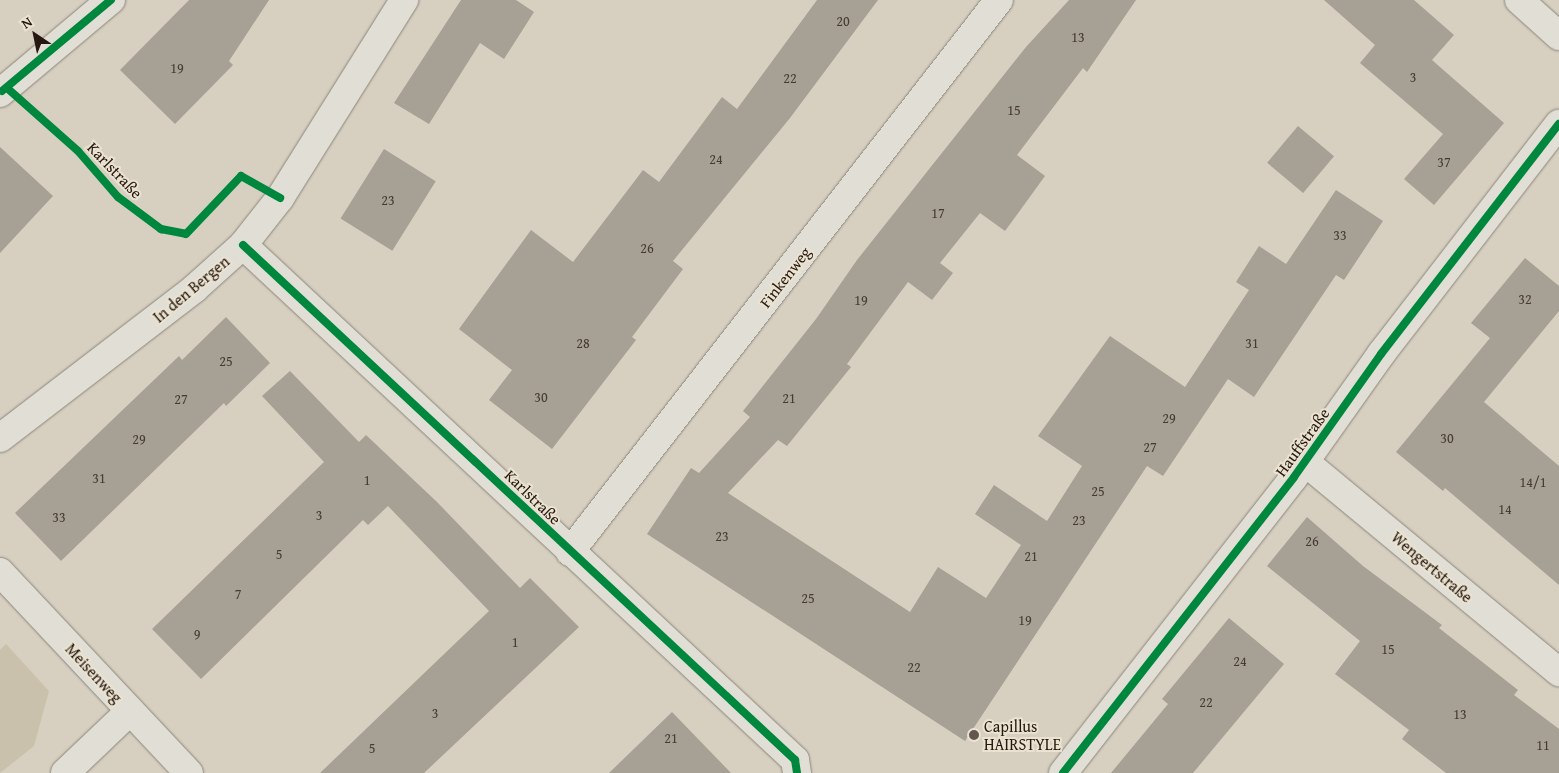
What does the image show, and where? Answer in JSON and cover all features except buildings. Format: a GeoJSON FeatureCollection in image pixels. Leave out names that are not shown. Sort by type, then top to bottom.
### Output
{"type":"FeatureCollection","features":[{"type":"Feature","properties":{"kind":"street"},"geometry":{"type":"LineString","coordinates":[[0,93],[111,0]]}},
{"type":"Feature","properties":{"kind":"street","name":"In den Bergen"},"geometry":{"type":"LineString","coordinates":[[0,438],[194,289],[243,245],[280,198],[404,0]]}},
{"type":"Feature","properties":{"kind":"street","name":"Finkenweg"},"geometry":{"type":"LineString","coordinates":[[570,552],[999,0]]}},
{"type":"Feature","properties":{"kind":"street"},"geometry":{"type":"LineString","coordinates":[[1519,0],[1559,36]]}},
{"type":"Feature","properties":{"kind":"street","name":"Hauffstraße"},"geometry":{"type":"LineString","coordinates":[[1063,773],[1305,462],[1381,354],[1559,124]]}},
{"type":"Feature","properties":{"kind":"street","name":"Karlstraße"},"geometry":{"type":"LineString","coordinates":[[243,245],[795,760],[798,773]]}},
{"type":"Feature","properties":{"kind":"street","name":"Wengertstraße"},"geometry":{"type":"LineString","coordinates":[[1305,462],[1559,672]]}},
{"type":"Feature","properties":{"kind":"street","name":"Meisenweg"},"geometry":{"type":"LineString","coordinates":[[0,572],[189,773]]}},
{"type":"Feature","properties":{"kind":"street"},"geometry":{"type":"LineString","coordinates":[[65,773],[130,710]]}},
{"type":"Feature","properties":{"kind":"shaded area"},"geometry":{"type":"Polygon","coordinates":[[[6,644],[49,691],[34,746],[0,773],[0,650],[6,644]]]}},
{"type":"Feature","properties":{"kind":"cycle path"},"geometry":{"type":"LineString","coordinates":[[2,91],[111,0]]}},
{"type":"Feature","properties":{"kind":"cycle path"},"geometry":{"type":"LineString","coordinates":[[7,88],[78,151],[118,197],[161,229],[186,234],[241,176],[280,198]]}},
{"type":"Feature","properties":{"kind":"cycle path"},"geometry":{"type":"LineString","coordinates":[[1063,773],[1294,477],[1381,354],[1559,124]]}},
{"type":"Feature","properties":{"kind":"cycle path"},"geometry":{"type":"LineString","coordinates":[[243,245],[795,760],[797,773]]}},
{"type":"Feature","properties":{"kind":"place","name":"Capillus HAIRSTYLE"},"geometry":{"type":"Point","coordinates":[974,735]}}]}
